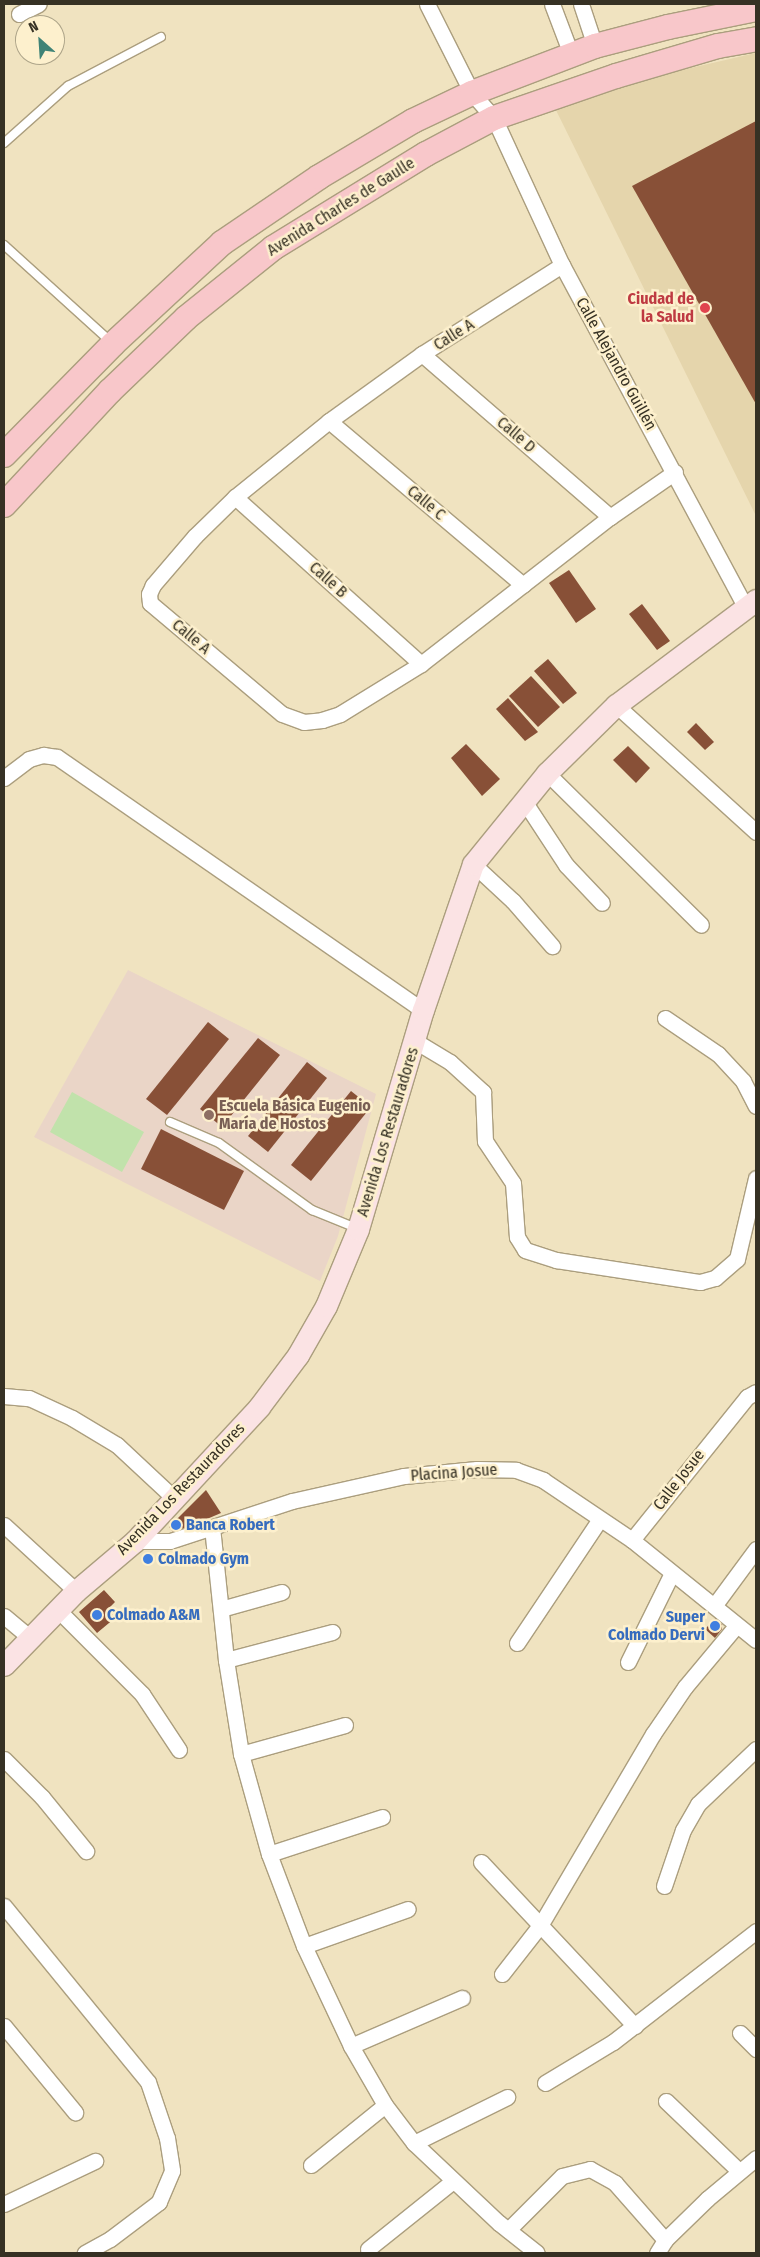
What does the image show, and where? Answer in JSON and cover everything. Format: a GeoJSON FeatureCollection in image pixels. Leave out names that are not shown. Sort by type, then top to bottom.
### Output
{"type":"FeatureCollection","features":[{"type":"Feature","properties":{"kind":"main road","name":"Avenida Charles de Gaulle"},"geometry":{"type":"LineString","coordinates":[[6,448],[113,344],[222,243],[328,172],[413,121],[472,93],[595,46],[668,26],[756,9]]}},
{"type":"Feature","properties":{"kind":"main road","name":"Avenida Charles de Gaulle"},"geometry":{"type":"LineString","coordinates":[[4,505],[110,391],[229,281],[289,238],[426,154],[494,118],[616,76],[718,46],[756,39]]}},
{"type":"Feature","properties":{"kind":"street"},"geometry":{"type":"LineString","coordinates":[[20,14],[39,4]]}},
{"type":"Feature","properties":{"kind":"street","name":"Calle Alejandro Guillén"},"geometry":{"type":"LineString","coordinates":[[426,4],[472,93],[494,118],[562,265],[675,472],[751,604]]}},
{"type":"Feature","properties":{"kind":"street"},"geometry":{"type":"LineString","coordinates":[[552,4],[571,54]]}},
{"type":"Feature","properties":{"kind":"street"},"geometry":{"type":"LineString","coordinates":[[581,4],[595,46]]}},
{"type":"Feature","properties":{"kind":"street","name":"Calle A"},"geometry":{"type":"LineString","coordinates":[[562,265],[422,354],[329,421],[236,497],[195,536],[153,585],[149,594],[150,602],[282,714],[304,722],[340,714],[421,664],[610,517],[675,472]]}},
{"type":"Feature","properties":{"kind":"street","name":"Calle D"},"geometry":{"type":"LineString","coordinates":[[422,354],[610,517]]}},
{"type":"Feature","properties":{"kind":"street","name":"Calle C"},"geometry":{"type":"LineString","coordinates":[[329,421],[524,585]]}},
{"type":"Feature","properties":{"kind":"street","name":"Calle B"},"geometry":{"type":"LineString","coordinates":[[236,497],[421,664]]}},
{"type":"Feature","properties":{"kind":"street","name":"Avenida Los Restauradores"},"geometry":{"type":"LineString","coordinates":[[4,1665],[76,1591],[135,1541],[175,1499],[259,1407],[298,1355],[326,1306],[358,1229],[423,1010],[474,864],[547,773],[616,705],[751,604]]}},
{"type":"Feature","properties":{"kind":"street"},"geometry":{"type":"LineString","coordinates":[[616,705],[756,832]]}},
{"type":"Feature","properties":{"kind":"street"},"geometry":{"type":"LineString","coordinates":[[4,778],[29,759],[43,755],[57,757],[423,1010]]}},
{"type":"Feature","properties":{"kind":"street"},"geometry":{"type":"LineString","coordinates":[[547,773],[701,925]]}},
{"type":"Feature","properties":{"kind":"street"},"geometry":{"type":"LineString","coordinates":[[524,801],[566,864],[602,903]]}},
{"type":"Feature","properties":{"kind":"street"},"geometry":{"type":"LineString","coordinates":[[474,864],[513,902],[552,946]]}},
{"type":"Feature","properties":{"kind":"street"},"geometry":{"type":"LineString","coordinates":[[665,1018],[718,1054],[743,1081],[756,1106]]}},
{"type":"Feature","properties":{"kind":"street"},"geometry":{"type":"LineString","coordinates":[[415,1041],[450,1062],[482,1092],[486,1141],[513,1183],[517,1237],[525,1250],[556,1260],[691,1280],[714,1278],[728,1270],[737,1259],[756,1183]]}},
{"type":"Feature","properties":{"kind":"street","name":"Calle Josue"},"geometry":{"type":"LineString","coordinates":[[632,1540],[727,1420],[747,1397],[756,1392]]}},
{"type":"Feature","properties":{"kind":"street"},"geometry":{"type":"LineString","coordinates":[[4,1396],[30,1398],[79,1422],[117,1445],[175,1499]]}},
{"type":"Feature","properties":{"kind":"street","name":"Placina Josue"},"geometry":{"type":"LineString","coordinates":[[135,1541],[170,1541],[292,1501],[386,1480],[477,1469],[516,1470],[543,1480],[632,1540],[736,1626],[756,1640]]}},
{"type":"Feature","properties":{"kind":"street"},"geometry":{"type":"LineString","coordinates":[[517,1643],[600,1519]]}},
{"type":"Feature","properties":{"kind":"street"},"geometry":{"type":"LineString","coordinates":[[4,1524],[76,1591]]}},
{"type":"Feature","properties":{"kind":"street"},"geometry":{"type":"LineString","coordinates":[[212,1528],[226,1660],[241,1754],[269,1854],[304,1946],[352,2046],[385,2106],[414,2143],[453,2181],[537,2253]]}},
{"type":"Feature","properties":{"kind":"street"},"geometry":{"type":"LineString","coordinates":[[714,1606],[756,1549]]}},
{"type":"Feature","properties":{"kind":"street"},"geometry":{"type":"LineString","coordinates":[[628,1662],[672,1573]]}},
{"type":"Feature","properties":{"kind":"street"},"geometry":{"type":"LineString","coordinates":[[221,1609],[282,1592]]}},
{"type":"Feature","properties":{"kind":"street"},"geometry":{"type":"LineString","coordinates":[[58,1610],[142,1694],[179,1750]]}},
{"type":"Feature","properties":{"kind":"street"},"geometry":{"type":"LineString","coordinates":[[4,1616],[30,1638]]}},
{"type":"Feature","properties":{"kind":"street"},"geometry":{"type":"LineString","coordinates":[[502,1974],[541,1924],[653,1734],[685,1687],[736,1626]]}},
{"type":"Feature","properties":{"kind":"street"},"geometry":{"type":"LineString","coordinates":[[226,1660],[332,1632]]}},
{"type":"Feature","properties":{"kind":"street"},"geometry":{"type":"LineString","coordinates":[[241,1754],[345,1725]]}},
{"type":"Feature","properties":{"kind":"street"},"geometry":{"type":"LineString","coordinates":[[664,1886],[682,1830],[698,1804],[756,1749]]}},
{"type":"Feature","properties":{"kind":"street"},"geometry":{"type":"LineString","coordinates":[[4,1759],[42,1797],[86,1851]]}},
{"type":"Feature","properties":{"kind":"street"},"geometry":{"type":"LineString","coordinates":[[269,1854],[382,1817]]}},
{"type":"Feature","properties":{"kind":"street"},"geometry":{"type":"LineString","coordinates":[[481,1862],[635,2026]]}},
{"type":"Feature","properties":{"kind":"street"},"geometry":{"type":"LineString","coordinates":[[4,1906],[148,2082],[167,2138],[172,2171],[159,2202],[110,2240],[85,2253]]}},
{"type":"Feature","properties":{"kind":"street"},"geometry":{"type":"LineString","coordinates":[[304,1946],[408,1909]]}},
{"type":"Feature","properties":{"kind":"street"},"geometry":{"type":"LineString","coordinates":[[545,2083],[635,2026],[756,1931]]}},
{"type":"Feature","properties":{"kind":"street"},"geometry":{"type":"LineString","coordinates":[[352,2046],[462,1998]]}},
{"type":"Feature","properties":{"kind":"street"},"geometry":{"type":"LineString","coordinates":[[4,2026],[75,2112]]}},
{"type":"Feature","properties":{"kind":"street"},"geometry":{"type":"LineString","coordinates":[[740,2033],[756,2049]]}},
{"type":"Feature","properties":{"kind":"street"},"geometry":{"type":"LineString","coordinates":[[414,2143],[508,2097]]}},
{"type":"Feature","properties":{"kind":"street"},"geometry":{"type":"LineString","coordinates":[[666,2101],[739,2171]]}},
{"type":"Feature","properties":{"kind":"street"},"geometry":{"type":"LineString","coordinates":[[311,2165],[385,2106]]}},
{"type":"Feature","properties":{"kind":"street"},"geometry":{"type":"LineString","coordinates":[[657,2253],[665,2240],[739,2171],[756,2158]]}},
{"type":"Feature","properties":{"kind":"street"},"geometry":{"type":"LineString","coordinates":[[4,2204],[95,2161]]}},
{"type":"Feature","properties":{"kind":"street"},"geometry":{"type":"LineString","coordinates":[[508,2230],[562,2176],[590,2169],[615,2183],[665,2240]]}},
{"type":"Feature","properties":{"kind":"street"},"geometry":{"type":"LineString","coordinates":[[368,2248],[453,2181]]}},
{"type":"Feature","properties":{"kind":"lane"},"geometry":{"type":"LineString","coordinates":[[4,142],[68,86],[161,38]]}},
{"type":"Feature","properties":{"kind":"lane"},"geometry":{"type":"LineString","coordinates":[[4,245],[113,344]]}},
{"type":"Feature","properties":{"kind":"lane"},"geometry":{"type":"LineString","coordinates":[[170,1122],[219,1144],[329,1220],[358,1229]]}},
{"type":"Feature","properties":{"kind":"shaded area","name":"Ciudad de la Salud"},"geometry":{"type":"Polygon","coordinates":[[[756,53],[756,516],[551,100],[756,53]]]}},
{"type":"Feature","properties":{"kind":"shaded area","name":"Escuela Básica Eugenio María de Hostos"},"geometry":{"type":"Polygon","coordinates":[[[128,970],[376,1094],[338,1236],[320,1281],[34,1137],[128,970]]]}},
{"type":"Feature","properties":{"kind":"green space"},"geometry":{"type":"Polygon","coordinates":[[[72,1092],[144,1132],[122,1172],[50,1132],[72,1092]]]}},
{"type":"Feature","properties":{"kind":"building"},"geometry":{"type":"Polygon","coordinates":[[[756,121],[756,404],[632,186],[756,121]]]}},
{"type":"Feature","properties":{"kind":"building"},"geometry":{"type":"Polygon","coordinates":[[[569,570],[596,609],[576,623],[549,583],[569,570]]]}},
{"type":"Feature","properties":{"kind":"building"},"geometry":{"type":"Polygon","coordinates":[[[642,604],[670,641],[657,650],[629,614],[642,604]]]}},
{"type":"Feature","properties":{"kind":"building"},"geometry":{"type":"Polygon","coordinates":[[[548,659],[577,693],[563,704],[534,671],[548,659]]]}},
{"type":"Feature","properties":{"kind":"building"},"geometry":{"type":"Polygon","coordinates":[[[531,676],[560,707],[538,727],[509,696],[531,676]]]}},
{"type":"Feature","properties":{"kind":"building"},"geometry":{"type":"Polygon","coordinates":[[[508,698],[538,732],[525,741],[496,709],[508,698]]]}},
{"type":"Feature","properties":{"kind":"building"},"geometry":{"type":"Polygon","coordinates":[[[696,723],[714,742],[705,750],[687,732],[696,723]]]}},
{"type":"Feature","properties":{"kind":"building"},"geometry":{"type":"Polygon","coordinates":[[[466,744],[500,779],[482,796],[451,758],[466,744]]]}},
{"type":"Feature","properties":{"kind":"building"},"geometry":{"type":"Polygon","coordinates":[[[628,746],[650,768],[636,783],[613,760],[628,746]]]}},
{"type":"Feature","properties":{"kind":"building"},"geometry":{"type":"Polygon","coordinates":[[[208,1022],[229,1039],[167,1115],[146,1099],[208,1022]]]}},
{"type":"Feature","properties":{"kind":"building"},"geometry":{"type":"Polygon","coordinates":[[[258,1038],[280,1055],[222,1127],[200,1109],[258,1038]]]}},
{"type":"Feature","properties":{"kind":"building"},"geometry":{"type":"Polygon","coordinates":[[[307,1062],[327,1078],[268,1152],[248,1136],[307,1062]]]}},
{"type":"Feature","properties":{"kind":"building"},"geometry":{"type":"Polygon","coordinates":[[[351,1091],[371,1107],[311,1181],[291,1165],[351,1091]]]}},
{"type":"Feature","properties":{"kind":"building"},"geometry":{"type":"Polygon","coordinates":[[[161,1129],[244,1171],[224,1210],[141,1169],[161,1129]]]}},
{"type":"Feature","properties":{"kind":"building"},"geometry":{"type":"Polygon","coordinates":[[[206,1490],[221,1513],[174,1533],[169,1527],[206,1490]]]}},
{"type":"Feature","properties":{"kind":"building","name":"Colmado Gym"},"geometry":{"type":"Polygon","coordinates":[[[150,1554],[153,1561],[146,1565],[142,1557],[150,1554]]]}},
{"type":"Feature","properties":{"kind":"building","name":"Colmado A&M"},"geometry":{"type":"Polygon","coordinates":[[[104,1590],[115,1602],[108,1609],[115,1618],[97,1633],[79,1612],[104,1590]]]}},
{"type":"Feature","properties":{"kind":"building","name":"Super Colmado Dervi"},"geometry":{"type":"Polygon","coordinates":[[[716,1618],[722,1624],[722,1629],[715,1638],[705,1629],[716,1618]]]}},
{"type":"Feature","properties":{"kind":"place","name":"Ciudad de la Salud"},"geometry":{"type":"Point","coordinates":[705,308]}},
{"type":"Feature","properties":{"kind":"place","name":"Escuela Básica Eugenio María de Hostos"},"geometry":{"type":"Point","coordinates":[209,1115]}},
{"type":"Feature","properties":{"kind":"place","name":"Banca Robert"},"geometry":{"type":"Point","coordinates":[176,1525]}},
{"type":"Feature","properties":{"kind":"place","name":"Colmado Gym"},"geometry":{"type":"Point","coordinates":[148,1559]}},
{"type":"Feature","properties":{"kind":"place","name":"Colmado A&M"},"geometry":{"type":"Point","coordinates":[97,1615]}},
{"type":"Feature","properties":{"kind":"place","name":"Super Colmado Dervi"},"geometry":{"type":"Point","coordinates":[715,1626]}}]}
